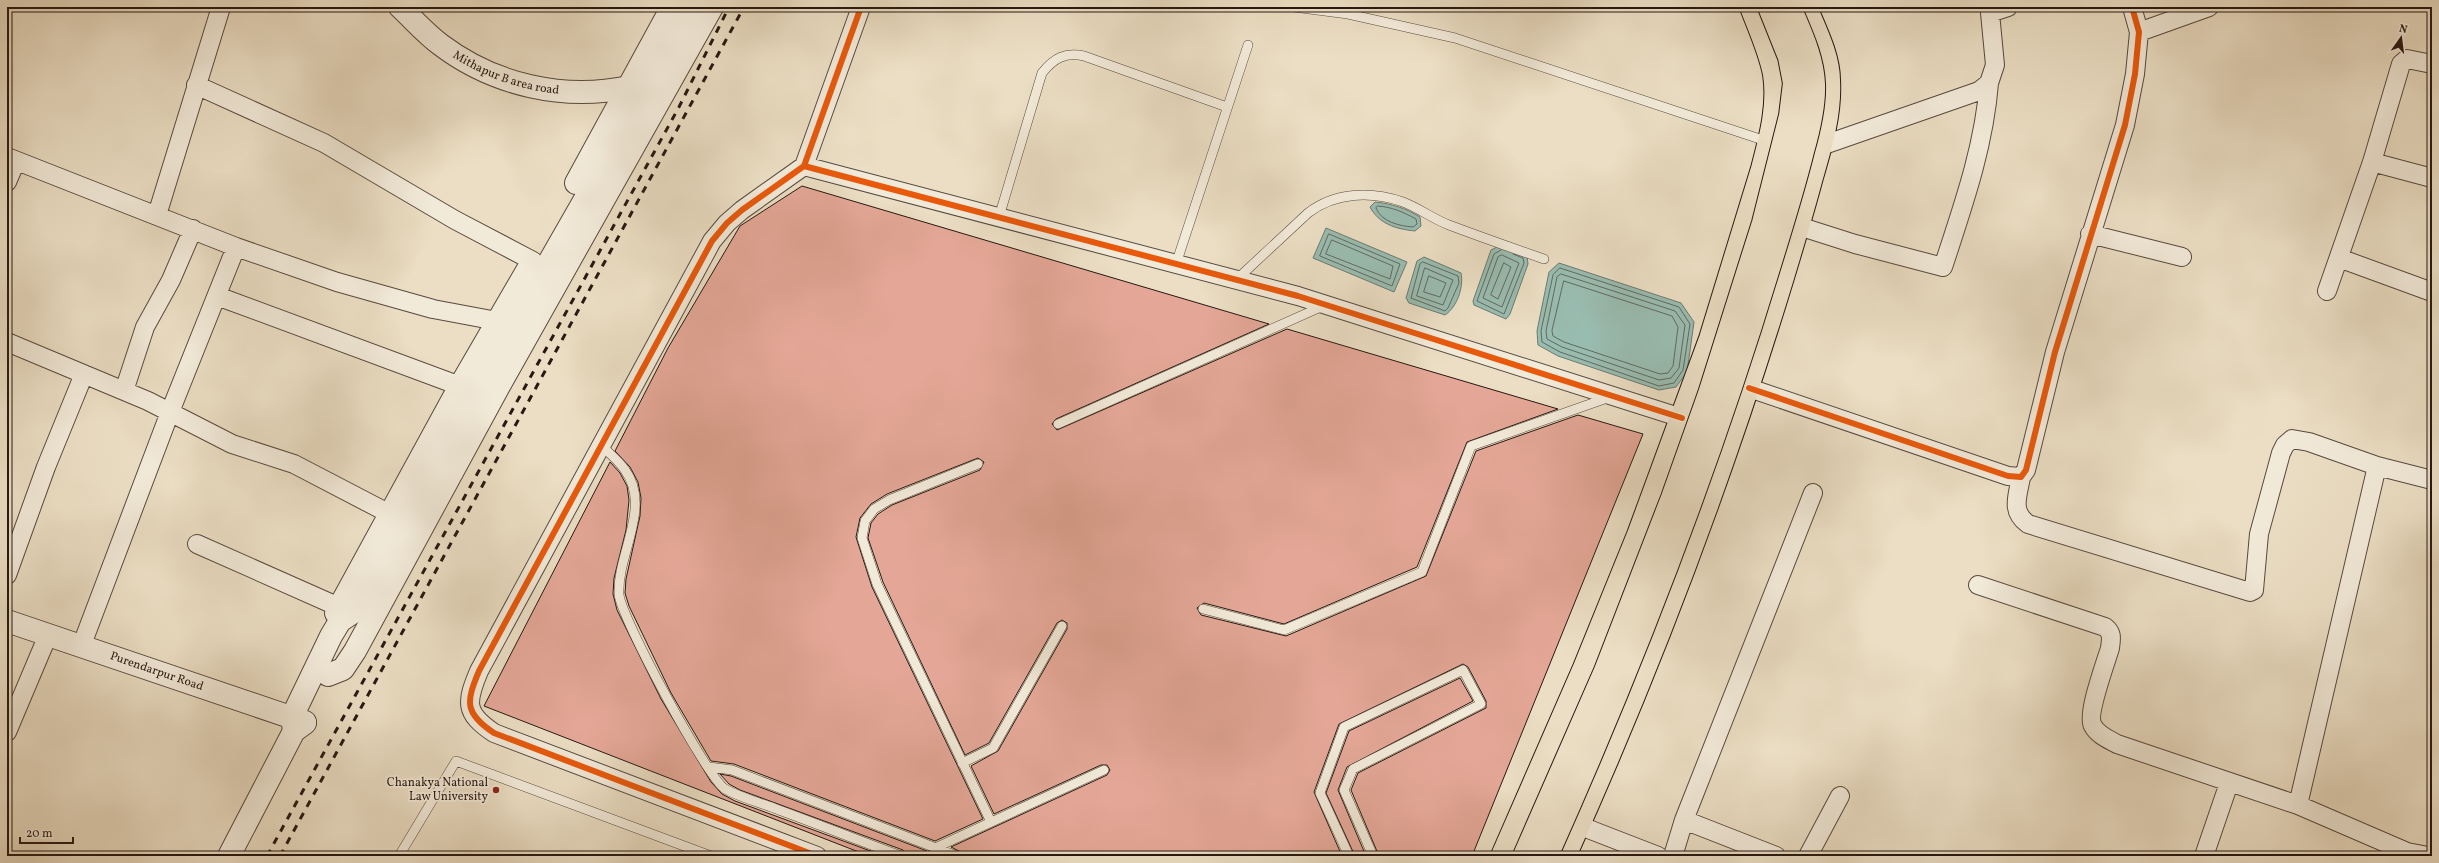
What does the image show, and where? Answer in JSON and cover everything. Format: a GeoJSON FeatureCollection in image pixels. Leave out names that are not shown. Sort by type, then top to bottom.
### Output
{"type":"FeatureCollection","features":[{"type":"Feature","properties":{"kind":"main road"},"geometry":{"type":"LineString","coordinates":[[1502,856],[1584,668],[1682,418],[1710,339],[1769,142],[1776,102],[1774,74],[1751,7]]}},
{"type":"Feature","properties":{"kind":"main road"},"geometry":{"type":"LineString","coordinates":[[1524,856],[1605,671],[1672,498],[1709,394],[1763,224],[1790,116],[1794,83],[1788,57],[1769,7]]}},
{"type":"Feature","properties":{"kind":"main road"},"geometry":{"type":"LineString","coordinates":[[1547,856],[1640,639],[1692,503],[1735,381],[1795,183],[1810,124],[1814,84],[1808,52],[1790,7]]}},
{"type":"Feature","properties":{"kind":"main road"},"geometry":{"type":"LineString","coordinates":[[1565,856],[1636,691],[1682,574],[1749,388],[1799,226],[1828,116],[1830,78],[1820,40],[1806,7]]}},
{"type":"Feature","properties":{"kind":"street"},"geometry":{"type":"LineString","coordinates":[[157,215],[221,7]]}},
{"type":"Feature","properties":{"kind":"street","name":"Mithapur B area road"},"geometry":{"type":"LineString","coordinates":[[400,7],[440,45],[483,70],[506,80],[555,92],[607,92],[629,87]]}},
{"type":"Feature","properties":{"kind":"street"},"geometry":{"type":"LineString","coordinates":[[229,856],[297,724],[333,643],[352,628],[346,610],[390,514],[460,386],[533,261],[672,7]]}},
{"type":"Feature","properties":{"kind":"street"},"geometry":{"type":"LineString","coordinates":[[346,610],[389,552],[529,297],[659,70],[691,7]]}},
{"type":"Feature","properties":{"kind":"street"},"geometry":{"type":"LineString","coordinates":[[328,675],[343,669],[355,651],[499,386],[712,7]]}},
{"type":"Feature","properties":{"kind":"street"},"geometry":{"type":"LineString","coordinates":[[817,856],[494,733],[477,722],[470,708],[471,690],[479,671],[712,241],[727,223],[742,210],[804,166],[862,7]]}},
{"type":"Feature","properties":{"kind":"street"},"geometry":{"type":"LineString","coordinates":[[1748,213],[1799,226],[1855,244],[1943,267],[1973,174],[1987,114],[1989,83],[1995,65],[1990,13],[2008,7]]}},
{"type":"Feature","properties":{"kind":"street"},"geometry":{"type":"LineString","coordinates":[[2132,7],[2139,32],[2135,74],[2125,125],[2090,234],[2055,352],[2026,470],[2022,477],[2017,512],[2020,518],[2028,524],[2250,592],[2254,590],[2255,586],[2259,534],[2281,453],[2285,445],[2292,439],[2309,442],[2377,466],[2432,480]]}},
{"type":"Feature","properties":{"kind":"street"},"geometry":{"type":"LineString","coordinates":[[2139,32],[2209,7]]}},
{"type":"Feature","properties":{"kind":"street"},"geometry":{"type":"LineString","coordinates":[[2327,291],[2372,162],[2403,61],[2412,60],[2432,64]]}},
{"type":"Feature","properties":{"kind":"street"},"geometry":{"type":"LineString","coordinates":[[1769,142],[1821,146],[1967,96],[1989,83]]}},
{"type":"Feature","properties":{"kind":"street"},"geometry":{"type":"LineString","coordinates":[[196,85],[324,143],[455,220],[533,261]]}},
{"type":"Feature","properties":{"kind":"street"},"geometry":{"type":"LineString","coordinates":[[7,182],[12,159],[236,247],[337,282],[433,309],[497,321]]}},
{"type":"Feature","properties":{"kind":"street"},"geometry":{"type":"LineString","coordinates":[[2372,162],[2432,178]]}},
{"type":"Feature","properties":{"kind":"street"},"geometry":{"type":"LineString","coordinates":[[804,166],[1326,304],[1682,418]]}},
{"type":"Feature","properties":{"kind":"street"},"geometry":{"type":"LineString","coordinates":[[124,391],[145,327],[171,280],[193,230]]}},
{"type":"Feature","properties":{"kind":"street"},"geometry":{"type":"LineString","coordinates":[[2090,234],[2182,257]]}},
{"type":"Feature","properties":{"kind":"street"},"geometry":{"type":"LineString","coordinates":[[81,647],[170,412],[236,247]]}},
{"type":"Feature","properties":{"kind":"street"},"geometry":{"type":"LineString","coordinates":[[2339,258],[2432,292]]}},
{"type":"Feature","properties":{"kind":"street"},"geometry":{"type":"LineString","coordinates":[[217,296],[460,386]]}},
{"type":"Feature","properties":{"kind":"street"},"geometry":{"type":"LineString","coordinates":[[7,342],[124,391],[170,412],[232,444],[294,464],[390,514]]}},
{"type":"Feature","properties":{"kind":"street"},"geometry":{"type":"LineString","coordinates":[[7,575],[46,467],[84,374]]}},
{"type":"Feature","properties":{"kind":"street"},"geometry":{"type":"LineString","coordinates":[[1749,388],[2008,476],[2022,477]]}},
{"type":"Feature","properties":{"kind":"street"},"geometry":{"type":"LineString","coordinates":[[2298,805],[2377,466]]}},
{"type":"Feature","properties":{"kind":"street"},"geometry":{"type":"LineString","coordinates":[[1673,856],[1684,820],[1813,493]]}},
{"type":"Feature","properties":{"kind":"street"},"geometry":{"type":"LineString","coordinates":[[197,544],[346,610]]}},
{"type":"Feature","properties":{"kind":"street"},"geometry":{"type":"LineString","coordinates":[[1978,584],[2105,627],[2110,631],[2112,637],[2110,648],[2091,713],[2092,725],[2098,733],[2117,744],[2298,805],[2406,854],[2428,856]]}},
{"type":"Feature","properties":{"kind":"street","name":"Purendarpur Road"},"geometry":{"type":"LineString","coordinates":[[7,621],[297,724]]}},
{"type":"Feature","properties":{"kind":"street"},"geometry":{"type":"LineString","coordinates":[[7,732],[48,635]]}},
{"type":"Feature","properties":{"kind":"street"},"geometry":{"type":"LineString","coordinates":[[297,724],[328,675],[333,643]]}},
{"type":"Feature","properties":{"kind":"street"},"geometry":{"type":"LineString","coordinates":[[2204,856],[2229,783]]}},
{"type":"Feature","properties":{"kind":"street"},"geometry":{"type":"LineString","coordinates":[[1808,856],[1840,796]]}},
{"type":"Feature","properties":{"kind":"street"},"geometry":{"type":"LineString","coordinates":[[1684,820],[1776,856]]}},
{"type":"Feature","properties":{"kind":"street"},"geometry":{"type":"LineString","coordinates":[[1578,825],[1658,856]]}},
{"type":"Feature","properties":{"kind":"lane"},"geometry":{"type":"LineString","coordinates":[[1294,7],[1348,14],[1454,38],[1769,142]]}},
{"type":"Feature","properties":{"kind":"lane"},"geometry":{"type":"LineString","coordinates":[[1176,264],[1248,45]]}},
{"type":"Feature","properties":{"kind":"lane"},"geometry":{"type":"LineString","coordinates":[[999,217],[1042,73],[1050,63],[1060,56],[1072,54],[1084,56],[1227,107]]}},
{"type":"Feature","properties":{"kind":"lane"},"geometry":{"type":"LineString","coordinates":[[1236,280],[1308,213],[1321,203],[1343,197],[1374,196],[1404,202],[1448,224],[1544,259]]}},
{"type":"Feature","properties":{"kind":"lane"},"geometry":{"type":"LineString","coordinates":[[1058,424],[1326,304]]}},
{"type":"Feature","properties":{"kind":"lane"},"geometry":{"type":"LineString","coordinates":[[1202,609],[1284,630],[1422,572],[1471,446],[1613,396]]}},
{"type":"Feature","properties":{"kind":"lane"},"geometry":{"type":"LineString","coordinates":[[602,446],[626,471],[634,489],[635,507],[632,528],[619,577],[619,595],[622,609],[641,651],[697,750],[724,789],[901,856]]}},
{"type":"Feature","properties":{"kind":"lane"},"geometry":{"type":"LineString","coordinates":[[978,464],[889,500],[874,509],[865,521],[862,538],[878,584],[991,822]]}},
{"type":"Feature","properties":{"kind":"lane"},"geometry":{"type":"LineString","coordinates":[[962,763],[992,748],[1062,626]]}},
{"type":"Feature","properties":{"kind":"lane"},"geometry":{"type":"LineString","coordinates":[[1349,856],[1320,792],[1344,727],[1463,670],[1481,704],[1353,769],[1344,790],[1373,856]]}},
{"type":"Feature","properties":{"kind":"lane"},"geometry":{"type":"LineString","coordinates":[[399,856],[456,761],[711,856]]}},
{"type":"Feature","properties":{"kind":"lane"},"geometry":{"type":"LineString","coordinates":[[709,767],[732,770],[933,852],[957,856]]}},
{"type":"Feature","properties":{"kind":"lane"},"geometry":{"type":"LineString","coordinates":[[933,852],[991,822],[1104,770]]}},
{"type":"Feature","properties":{"kind":"water"},"geometry":{"type":"Polygon","coordinates":[[[1375,202],[1399,207],[1420,217],[1421,226],[1415,231],[1401,229],[1383,222],[1370,207],[1375,202]]]}},
{"type":"Feature","properties":{"kind":"water"},"geometry":{"type":"Polygon","coordinates":[[[1326,228],[1407,262],[1394,292],[1313,258],[1326,228]]]}},
{"type":"Feature","properties":{"kind":"water"},"geometry":{"type":"Polygon","coordinates":[[[1501,245],[1527,255],[1528,264],[1510,314],[1506,319],[1474,305],[1473,301],[1491,250],[1501,245]]]}},
{"type":"Feature","properties":{"kind":"water"},"geometry":{"type":"Polygon","coordinates":[[[1424,257],[1461,273],[1462,278],[1459,296],[1453,307],[1445,315],[1409,303],[1406,298],[1417,261],[1424,257]]]}},
{"type":"Feature","properties":{"kind":"water"},"geometry":{"type":"Polygon","coordinates":[[[1559,263],[1681,303],[1694,322],[1687,372],[1676,387],[1659,390],[1558,356],[1538,345],[1537,331],[1549,272],[1559,263]]]}},
{"type":"Feature","properties":{"kind":"building"},"geometry":{"type":"Polygon","coordinates":[[[802,186],[1269,324],[1056,419],[1052,424],[1057,430],[1287,329],[1558,409],[1467,442],[1417,567],[1284,624],[1204,603],[1197,608],[1201,615],[1286,636],[1426,576],[1476,451],[1578,415],[1643,434],[1472,856],[1379,856],[1351,790],[1358,773],[1486,708],[1486,701],[1468,667],[1463,664],[1339,724],[1314,792],[1342,856],[963,856],[961,852],[951,847],[1107,775],[1110,770],[1107,765],[1101,765],[994,814],[971,766],[998,751],[1067,629],[1067,623],[1062,620],[1057,623],[989,743],[965,755],[883,582],[868,538],[871,523],[878,514],[892,505],[980,470],[984,462],[978,458],[887,494],[871,504],[860,518],[856,537],[872,587],[983,819],[935,841],[734,764],[711,761],[671,693],[629,606],[625,593],[626,579],[640,516],[641,498],[638,482],[630,467],[615,451],[668,348],[740,226],[802,186]]]}},
{"type":"Feature","properties":{"kind":"building"},"geometry":{"type":"Polygon","coordinates":[[[610,462],[620,473],[627,486],[629,500],[626,530],[614,578],[613,594],[617,610],[661,699],[711,782],[722,794],[735,801],[884,856],[869,856],[484,706],[610,462]]]}},
{"type":"Feature","properties":{"kind":"building"},"geometry":{"type":"Polygon","coordinates":[[[1460,678],[1473,701],[1347,767],[1338,790],[1366,856],[1355,856],[1326,793],[1349,731],[1460,678]]]}},
{"type":"Feature","properties":{"kind":"building"},"geometry":{"type":"Polygon","coordinates":[[[720,774],[731,776],[927,851],[925,856],[907,856],[903,850],[740,790],[729,784],[720,774]]]}},
{"type":"Feature","properties":{"kind":"railway"},"geometry":{"type":"LineString","coordinates":[[267,856],[679,107],[729,7]]}},
{"type":"Feature","properties":{"kind":"railway"},"geometry":{"type":"LineString","coordinates":[[280,856],[744,7]]}},
{"type":"Feature","properties":{"kind":"cycle path"},"geometry":{"type":"LineString","coordinates":[[817,856],[494,733],[477,719],[470,706],[470,699],[479,671],[712,241],[727,223],[742,210],[804,166],[861,7]]}},
{"type":"Feature","properties":{"kind":"cycle path"},"geometry":{"type":"LineString","coordinates":[[1749,388],[2008,476],[2021,477],[2026,470],[2055,352],[2125,125],[2135,74],[2139,32],[2132,7]]}},
{"type":"Feature","properties":{"kind":"cycle path"},"geometry":{"type":"LineString","coordinates":[[804,166],[1298,296],[1682,418]]}},
{"type":"Feature","properties":{"kind":"place","name":"Chanakya National Law University"},"geometry":{"type":"Point","coordinates":[496,790]}}]}
